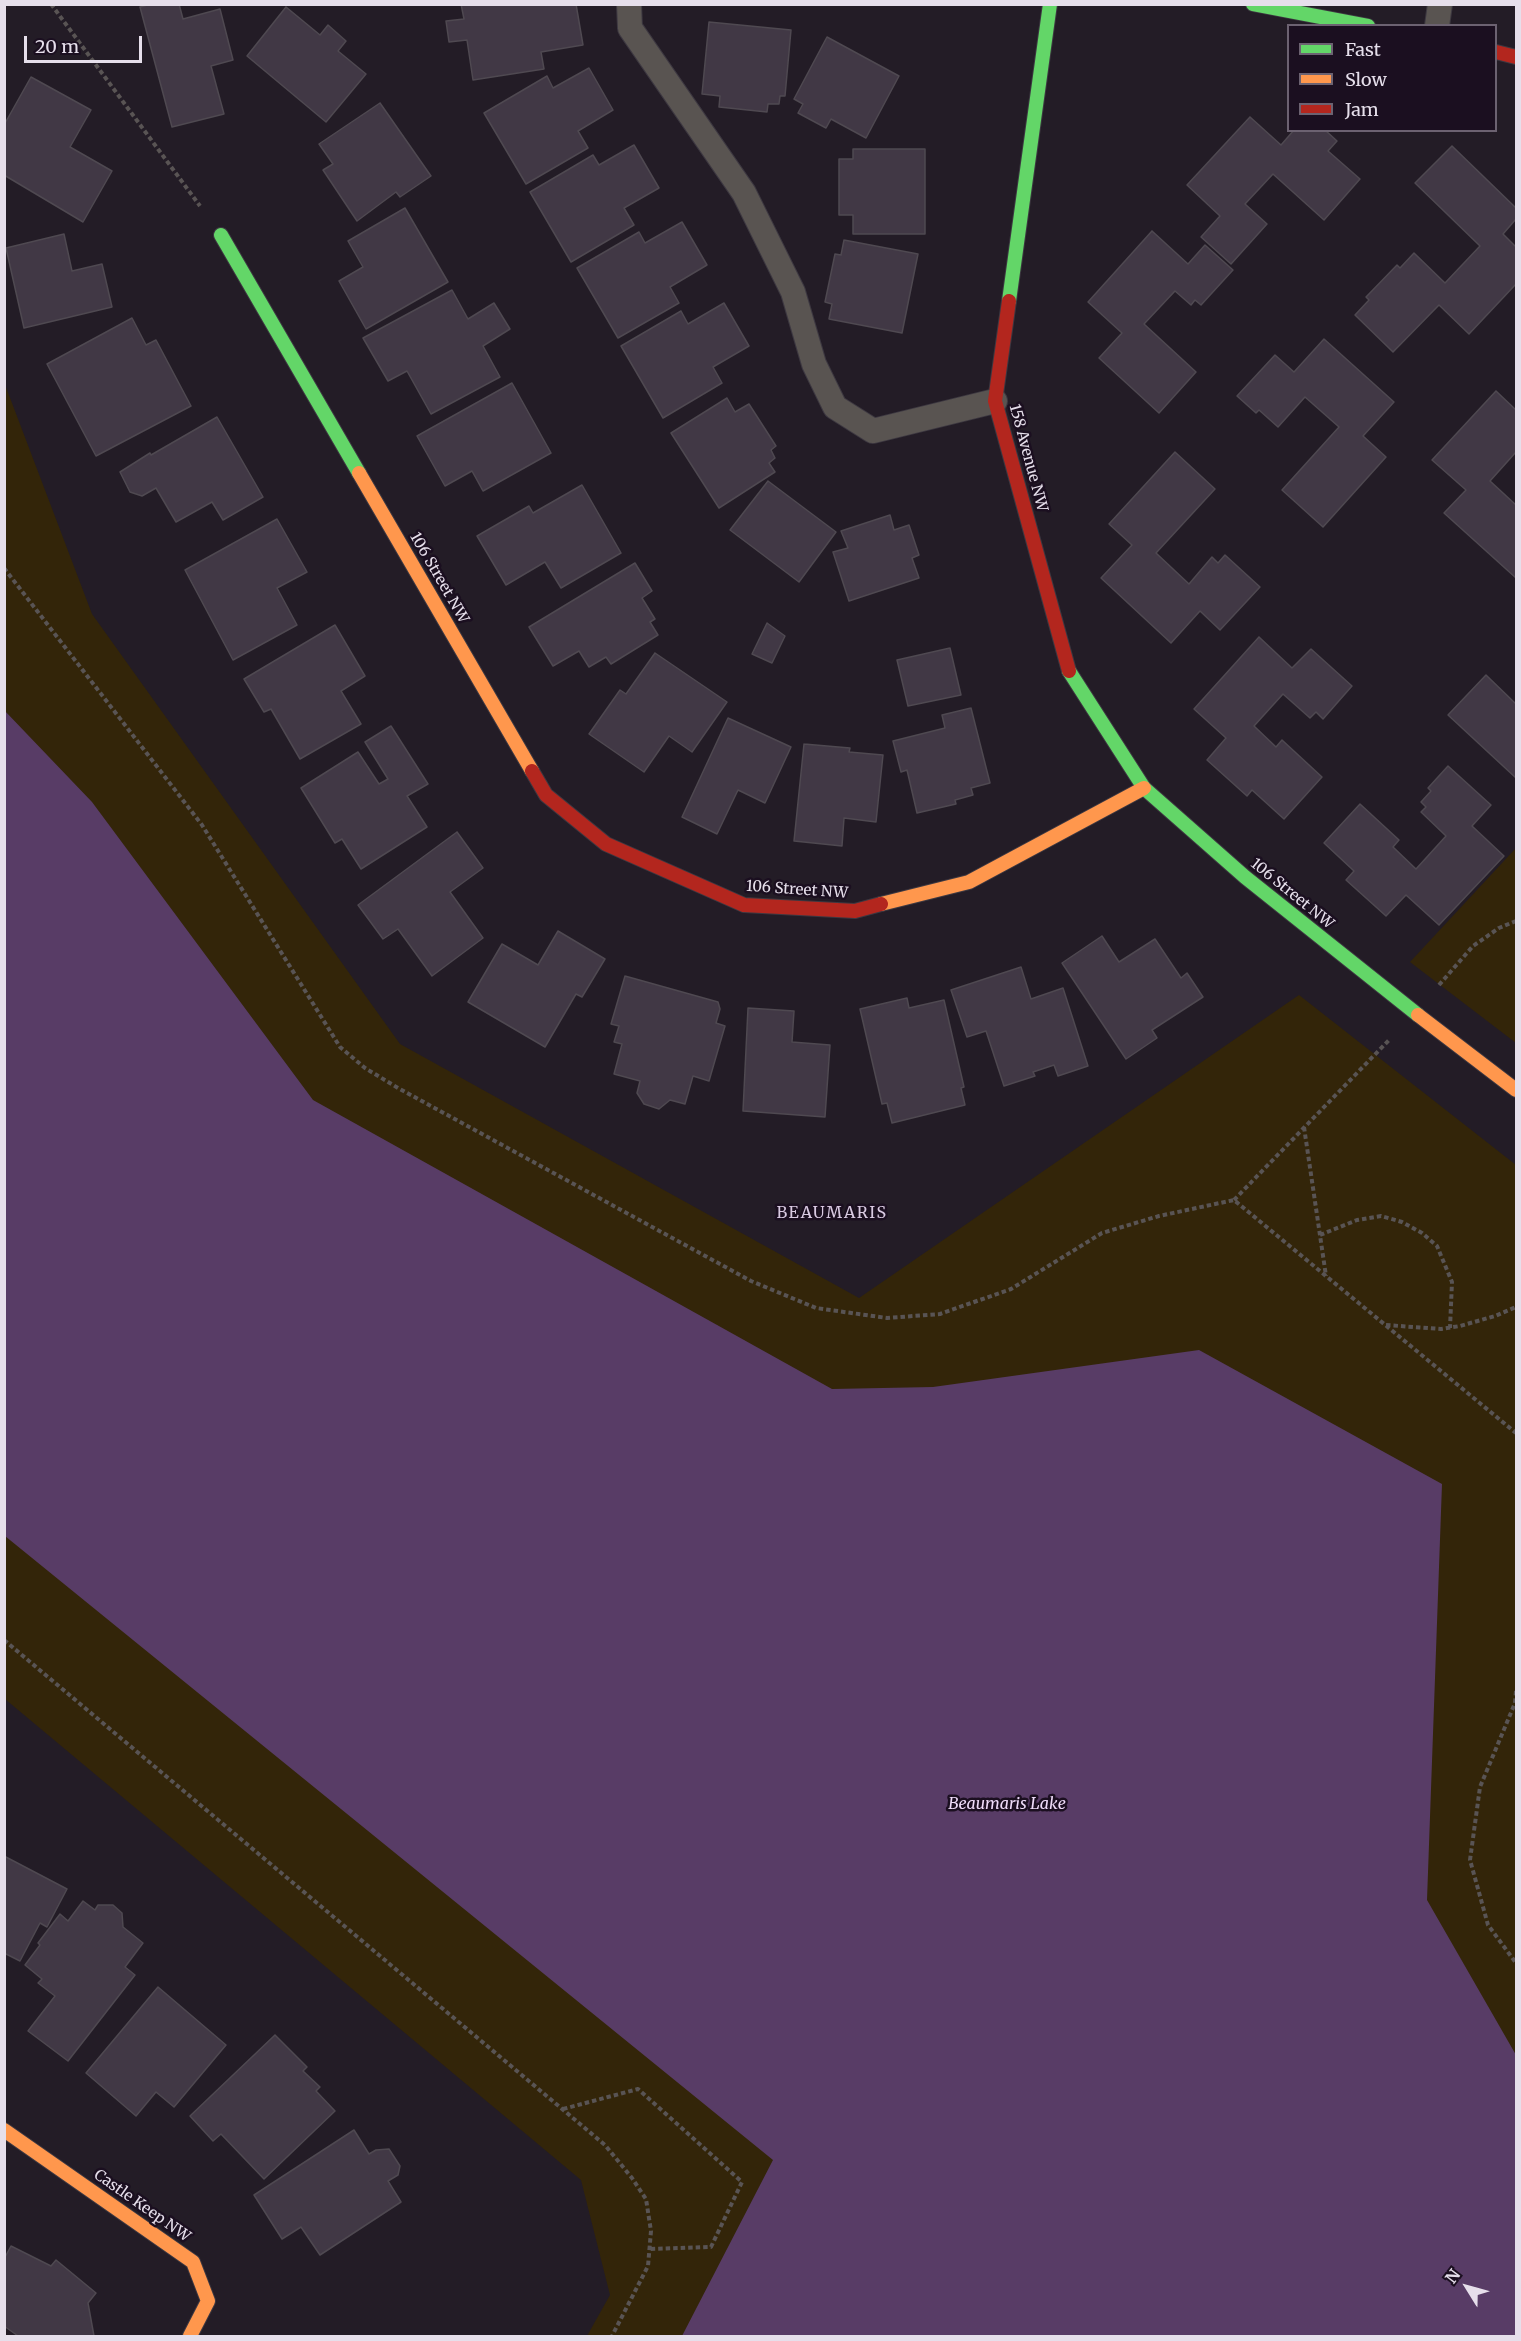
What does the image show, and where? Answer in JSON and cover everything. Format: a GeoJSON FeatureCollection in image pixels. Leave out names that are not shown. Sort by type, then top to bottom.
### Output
{"type":"FeatureCollection","features":[{"type":"Feature","properties":{"kind":"street","name":"158 Avenue NW"},"geometry":{"type":"LineString","coordinates":[[1050,4],[995,401],[1068,669],[1144,788]]}},
{"type":"Feature","properties":{"kind":"street"},"geometry":{"type":"LineString","coordinates":[[1253,4],[1358,24]]}},
{"type":"Feature","properties":{"kind":"street"},"geometry":{"type":"LineString","coordinates":[[1497,52],[1516,57]]}},
{"type":"Feature","properties":{"kind":"street","name":"106 Street NW"},"geometry":{"type":"LineString","coordinates":[[221,235],[546,795],[606,844],[744,905],[855,911],[969,882],[1144,788],[1245,877],[1415,1013],[1516,1090]]}},
{"type":"Feature","properties":{"kind":"street","name":"Castle Keep NW"},"geometry":{"type":"LineString","coordinates":[[5,2131],[192,2262],[208,2301],[190,2337]]}},
{"type":"Feature","properties":{"kind":"lane"},"geometry":{"type":"LineString","coordinates":[[629,4],[630,28],[744,194],[793,292],[814,364],[835,406],[873,431],[995,401]]}},
{"type":"Feature","properties":{"kind":"lane"},"geometry":{"type":"LineString","coordinates":[[1437,24],[1440,4]]}},
{"type":"Feature","properties":{"kind":"path"},"geometry":{"type":"LineString","coordinates":[[51,4],[221,235]]}},
{"type":"Feature","properties":{"kind":"path"},"geometry":{"type":"LineString","coordinates":[[4,568],[202,825],[340,1047],[365,1068],[398,1088],[751,1281],[816,1308],[887,1318],[940,1314],[1011,1290],[1102,1233],[1159,1216],[1234,1200],[1415,1013],[1473,946],[1499,928],[1516,921]]}},
{"type":"Feature","properties":{"kind":"path"},"geometry":{"type":"LineString","coordinates":[[1304,1126],[1326,1276]]}},
{"type":"Feature","properties":{"kind":"path"},"geometry":{"type":"LineString","coordinates":[[1234,1200],[1516,1433]]}},
{"type":"Feature","properties":{"kind":"path"},"geometry":{"type":"LineString","coordinates":[[1320,1235],[1357,1220],[1381,1216],[1402,1222],[1422,1233],[1437,1246],[1452,1282],[1450,1328]]}},
{"type":"Feature","properties":{"kind":"path"},"geometry":{"type":"LineString","coordinates":[[1384,1325],[1450,1328],[1495,1316],[1516,1307]]}},
{"type":"Feature","properties":{"kind":"path"},"geometry":{"type":"LineString","coordinates":[[4,1640],[605,2145],[646,2199],[651,2231],[648,2266],[612,2337]]}},
{"type":"Feature","properties":{"kind":"path"},"geometry":{"type":"LineString","coordinates":[[1516,1691],[1515,1703],[1480,1787],[1470,1860],[1488,1925],[1516,1963]]}},
{"type":"Feature","properties":{"kind":"path"},"geometry":{"type":"LineString","coordinates":[[562,2109],[638,2089],[742,2182],[711,2247],[650,2249]]}},
{"type":"Feature","properties":{"kind":"shaded area","name":"Beaumaris Lake"},"geometry":{"type":"Polygon","coordinates":[[[4,382],[92,614],[400,1044],[859,1298],[1299,995],[1516,1165],[1516,2336],[587,2336],[610,2295],[581,2180],[5,1699],[4,382]]]}},
{"type":"Feature","properties":{"kind":"shaded area"},"geometry":{"type":"Polygon","coordinates":[[[1516,848],[1516,1043],[1410,962],[1516,848]]]}},
{"type":"Feature","properties":{"kind":"water","name":"Beaumaris Lake"},"geometry":{"type":"Polygon","coordinates":[[[4,710],[92,802],[313,1100],[832,1389],[933,1387],[1199,1350],[1442,1484],[1427,1900],[1516,2055],[1516,2336],[682,2336],[773,2160],[5,1536],[4,710]]]}},
{"type":"Feature","properties":{"kind":"building"},"geometry":{"type":"Polygon","coordinates":[[[151,4],[179,4],[183,19],[220,9],[233,60],[211,66],[224,114],[172,127],[140,7],[151,4]]]}},
{"type":"Feature","properties":{"kind":"building"},"geometry":{"type":"Polygon","coordinates":[[[461,4],[576,4],[583,45],[541,52],[544,69],[473,80],[467,40],[449,42],[446,21],[464,19],[461,4]]]}},
{"type":"Feature","properties":{"kind":"building"},"geometry":{"type":"Polygon","coordinates":[[[286,7],[320,35],[328,25],[346,41],[338,51],[366,74],[326,122],[247,56],[286,7]]]}},
{"type":"Feature","properties":{"kind":"building"},"geometry":{"type":"Polygon","coordinates":[[[709,22],[791,30],[785,96],[780,96],[779,104],[768,104],[767,112],[719,107],[720,96],[702,94],[709,22]]]}},
{"type":"Feature","properties":{"kind":"building"},"geometry":{"type":"Polygon","coordinates":[[[827,37],[899,76],[866,138],[831,119],[826,128],[798,113],[803,104],[794,99],[827,37]]]}},
{"type":"Feature","properties":{"kind":"building"},"geometry":{"type":"Polygon","coordinates":[[[589,68],[613,110],[578,131],[588,148],[526,184],[484,113],[547,76],[553,88],[589,68]]]}},
{"type":"Feature","properties":{"kind":"building"},"geometry":{"type":"Polygon","coordinates":[[[31,77],[91,110],[70,147],[112,171],[83,222],[4,175],[4,125],[31,77]]]}},
{"type":"Feature","properties":{"kind":"building"},"geometry":{"type":"Polygon","coordinates":[[[380,103],[431,176],[400,197],[396,192],[357,221],[323,170],[333,164],[319,144],[380,103]]]}},
{"type":"Feature","properties":{"kind":"building"},"geometry":{"type":"Polygon","coordinates":[[[1250,117],[1281,145],[1292,132],[1327,132],[1337,141],[1328,151],[1360,179],[1324,220],[1273,174],[1245,204],[1267,224],[1231,264],[1201,237],[1220,216],[1187,185],[1250,117]]]}},
{"type":"Feature","properties":{"kind":"building"},"geometry":{"type":"Polygon","coordinates":[[[634,145],[659,188],[624,208],[634,225],[571,262],[530,192],[593,155],[599,165],[634,145]]]}},
{"type":"Feature","properties":{"kind":"building"},"geometry":{"type":"Polygon","coordinates":[[[1452,146],[1516,208],[1516,219],[1503,234],[1516,247],[1516,284],[1469,334],[1439,305],[1393,352],[1355,315],[1369,300],[1366,297],[1397,265],[1400,268],[1414,253],[1445,283],[1480,246],[1415,183],[1452,146]]]}},
{"type":"Feature","properties":{"kind":"building"},"geometry":{"type":"Polygon","coordinates":[[[853,149],[925,149],[925,234],[853,234],[853,215],[839,215],[839,159],[853,159],[853,149]]]}},
{"type":"Feature","properties":{"kind":"building"},"geometry":{"type":"Polygon","coordinates":[[[405,208],[448,282],[366,329],[339,281],[363,267],[348,241],[405,208]]]}},
{"type":"Feature","properties":{"kind":"building"},"geometry":{"type":"Polygon","coordinates":[[[682,222],[707,265],[670,287],[679,303],[618,338],[577,268],[639,232],[645,243],[682,222]]]}},
{"type":"Feature","properties":{"kind":"building"},"geometry":{"type":"Polygon","coordinates":[[[1152,231],[1188,264],[1205,245],[1233,270],[1201,305],[1195,300],[1191,305],[1175,291],[1144,324],[1196,372],[1159,413],[1099,358],[1122,333],[1088,302],[1152,231]]]}},
{"type":"Feature","properties":{"kind":"building"},"geometry":{"type":"Polygon","coordinates":[[[64,234],[72,271],[102,264],[112,307],[24,328],[6,248],[64,234]]]}},
{"type":"Feature","properties":{"kind":"building"},"geometry":{"type":"Polygon","coordinates":[[[844,240],[918,254],[902,333],[829,319],[832,304],[825,302],[835,254],[841,255],[844,240]]]}},
{"type":"Feature","properties":{"kind":"building"},"geometry":{"type":"Polygon","coordinates":[[[452,290],[468,319],[494,303],[510,329],[483,346],[500,377],[431,414],[407,371],[388,381],[363,338],[452,290]]]}},
{"type":"Feature","properties":{"kind":"building"},"geometry":{"type":"Polygon","coordinates":[[[724,303],[749,346],[713,367],[722,383],[663,418],[621,346],[681,311],[688,324],[724,303]]]}},
{"type":"Feature","properties":{"kind":"building"},"geometry":{"type":"Polygon","coordinates":[[[132,318],[146,345],[156,340],[191,406],[96,456],[47,364],[132,318]]]}},
{"type":"Feature","properties":{"kind":"building"},"geometry":{"type":"Polygon","coordinates":[[[1324,339],[1394,402],[1363,436],[1386,457],[1323,527],[1282,490],[1339,427],[1305,397],[1278,427],[1259,410],[1256,413],[1237,396],[1275,355],[1294,372],[1324,339]]]}},
{"type":"Feature","properties":{"kind":"building"},"geometry":{"type":"Polygon","coordinates":[[[512,383],[551,453],[483,491],[472,471],[445,486],[417,436],[512,383]]]}},
{"type":"Feature","properties":{"kind":"building"},"geometry":{"type":"Polygon","coordinates":[[[1496,391],[1516,410],[1516,452],[1490,481],[1516,505],[1516,578],[1444,513],[1466,490],[1432,460],[1496,391]]]}},
{"type":"Feature","properties":{"kind":"building"},"geometry":{"type":"Polygon","coordinates":[[[727,398],[735,412],[749,404],[776,446],[771,450],[775,458],[769,463],[775,472],[719,508],[671,433],[727,398]]]}},
{"type":"Feature","properties":{"kind":"building"},"geometry":{"type":"Polygon","coordinates":[[[217,417],[263,497],[223,520],[212,502],[176,522],[156,488],[142,496],[130,492],[120,472],[217,417]]]}},
{"type":"Feature","properties":{"kind":"building"},"geometry":{"type":"Polygon","coordinates":[[[1175,452],[1215,489],[1156,553],[1189,584],[1212,557],[1218,563],[1225,555],[1260,587],[1220,630],[1200,611],[1171,643],[1101,578],[1132,545],[1109,524],[1175,452]]]}},
{"type":"Feature","properties":{"kind":"building"},"geometry":{"type":"Polygon","coordinates":[[[768,481],[836,532],[799,582],[730,530],[768,481]]]}},
{"type":"Feature","properties":{"kind":"building"},"geometry":{"type":"Polygon","coordinates":[[[582,485],[621,553],[561,588],[545,562],[506,585],[477,536],[529,506],[533,513],[582,485]]]}},
{"type":"Feature","properties":{"kind":"building"},"geometry":{"type":"Polygon","coordinates":[[[890,515],[894,530],[909,525],[919,555],[912,558],[919,578],[849,601],[833,552],[848,548],[841,531],[890,515]]]}},
{"type":"Feature","properties":{"kind":"building"},"geometry":{"type":"Polygon","coordinates":[[[277,519],[307,572],[277,588],[297,625],[233,660],[185,570],[277,519]]]}},
{"type":"Feature","properties":{"kind":"building"},"geometry":{"type":"Polygon","coordinates":[[[635,563],[652,591],[642,598],[655,619],[650,622],[658,635],[611,664],[606,657],[589,667],[579,651],[553,666],[529,627],[635,563]]]}},
{"type":"Feature","properties":{"kind":"building"},"geometry":{"type":"Polygon","coordinates":[[[767,623],[785,636],[772,663],[752,654],[767,623]]]}},
{"type":"Feature","properties":{"kind":"building"},"geometry":{"type":"Polygon","coordinates":[[[335,625],[365,676],[341,691],[361,724],[300,759],[271,709],[264,712],[244,679],[335,625]]]}},
{"type":"Feature","properties":{"kind":"building"},"geometry":{"type":"Polygon","coordinates":[[[1259,637],[1292,668],[1311,649],[1352,686],[1323,719],[1316,712],[1310,718],[1283,694],[1254,726],[1276,747],[1282,740],[1322,777],[1284,819],[1252,790],[1247,796],[1207,760],[1226,738],[1194,709],[1259,637]]]}},
{"type":"Feature","properties":{"kind":"building"},"geometry":{"type":"Polygon","coordinates":[[[950,648],[961,695],[908,706],[897,660],[950,648]]]}},
{"type":"Feature","properties":{"kind":"building"},"geometry":{"type":"Polygon","coordinates":[[[655,653],[727,702],[692,752],[669,736],[644,772],[589,734],[620,690],[626,694],[655,653]]]}},
{"type":"Feature","properties":{"kind":"building"},"geometry":{"type":"Polygon","coordinates":[[[1486,675],[1516,704],[1516,778],[1448,715],[1486,675]]]}},
{"type":"Feature","properties":{"kind":"building"},"geometry":{"type":"Polygon","coordinates":[[[971,708],[990,783],[971,788],[973,795],[955,800],[956,804],[917,813],[907,770],[901,772],[893,741],[945,728],[942,715],[971,708]]]}},
{"type":"Feature","properties":{"kind":"building"},"geometry":{"type":"Polygon","coordinates":[[[728,718],[791,747],[765,803],[738,790],[717,834],[682,817],[728,718]]]}},
{"type":"Feature","properties":{"kind":"building"},"geometry":{"type":"Polygon","coordinates":[[[391,726],[428,784],[407,796],[427,827],[361,869],[342,839],[335,843],[301,788],[358,752],[379,784],[388,779],[365,742],[391,726]]]}},
{"type":"Feature","properties":{"kind":"building"},"geometry":{"type":"Polygon","coordinates":[[[804,744],[850,748],[849,752],[883,755],[876,822],[844,818],[842,846],[794,841],[804,744]]]}},
{"type":"Feature","properties":{"kind":"building"},"geometry":{"type":"Polygon","coordinates":[[[1448,766],[1491,805],[1472,826],[1504,856],[1439,925],[1406,895],[1386,916],[1346,880],[1354,871],[1324,843],[1360,804],[1399,840],[1393,847],[1416,869],[1446,836],[1421,812],[1426,807],[1421,802],[1431,791],[1428,788],[1448,766]]]}},
{"type":"Feature","properties":{"kind":"building"},"geometry":{"type":"Polygon","coordinates":[[[457,832],[483,868],[450,892],[483,938],[432,976],[398,929],[383,939],[358,905],[457,832]]]}},
{"type":"Feature","properties":{"kind":"building"},"geometry":{"type":"Polygon","coordinates":[[[558,931],[605,959],[582,997],[576,994],[545,1047],[468,1002],[502,944],[538,965],[558,931]]]}},
{"type":"Feature","properties":{"kind":"building"},"geometry":{"type":"Polygon","coordinates":[[[1102,936],[1119,962],[1155,939],[1181,978],[1187,973],[1203,997],[1152,1030],[1157,1038],[1126,1059],[1062,963],[1102,936]]]}},
{"type":"Feature","properties":{"kind":"building"},"geometry":{"type":"Polygon","coordinates":[[[1021,967],[1031,999],[1063,988],[1088,1066],[1058,1076],[1054,1065],[1033,1072],[1035,1076],[1004,1086],[986,1031],[967,1037],[951,990],[1021,967]]]}},
{"type":"Feature","properties":{"kind":"building"},"geometry":{"type":"Polygon","coordinates":[[[625,976],[718,1002],[720,1009],[716,1023],[725,1026],[709,1081],[693,1076],[685,1104],[670,1100],[659,1109],[644,1104],[637,1093],[640,1081],[614,1074],[622,1044],[614,1042],[619,1026],[611,1024],[625,976]]]}},
{"type":"Feature","properties":{"kind":"building"},"geometry":{"type":"Polygon","coordinates":[[[907,998],[909,1008],[944,1000],[964,1087],[961,1088],[965,1105],[892,1123],[887,1103],[882,1104],[860,1009],[907,998]]]}},
{"type":"Feature","properties":{"kind":"building"},"geometry":{"type":"Polygon","coordinates":[[[748,1008],[794,1011],[792,1042],[830,1045],[825,1117],[743,1111],[748,1008]]]}},
{"type":"Feature","properties":{"kind":"building"},"geometry":{"type":"Polygon","coordinates":[[[4,1856],[67,1889],[47,1927],[40,1923],[20,1961],[4,1953],[4,1856]]]}},
{"type":"Feature","properties":{"kind":"building"},"geometry":{"type":"Polygon","coordinates":[[[83,1901],[95,1910],[98,1905],[113,1905],[122,1913],[123,1927],[143,1943],[125,1967],[135,1975],[68,2061],[28,2031],[55,1996],[38,1983],[42,1979],[25,1965],[60,1914],[68,1921],[83,1901]]]}},
{"type":"Feature","properties":{"kind":"building"},"geometry":{"type":"Polygon","coordinates":[[[158,1987],[226,2045],[174,2107],[156,2092],[136,2116],[86,2073],[158,1987]]]}},
{"type":"Feature","properties":{"kind":"building"},"geometry":{"type":"Polygon","coordinates":[[[275,2035],[307,2067],[303,2071],[320,2087],[316,2091],[335,2111],[264,2179],[221,2134],[213,2141],[190,2116],[275,2035]]]}},
{"type":"Feature","properties":{"kind":"building"},"geometry":{"type":"Polygon","coordinates":[[[354,2130],[369,2154],[376,2150],[389,2149],[400,2166],[398,2175],[388,2181],[401,2202],[320,2255],[301,2227],[282,2239],[254,2195],[354,2130]]]}},
{"type":"Feature","properties":{"kind":"building"},"geometry":{"type":"Polygon","coordinates":[[[11,2246],[51,2266],[56,2260],[96,2293],[88,2303],[94,2336],[18,2336],[4,2326],[4,2259],[11,2246]]]}},
{"type":"Feature","properties":{"kind":"traffic: fast"},"geometry":{"type":"LineString","coordinates":[[1009,301],[1050,4]]}},
{"type":"Feature","properties":{"kind":"traffic: fast"},"geometry":{"type":"LineString","coordinates":[[1253,4],[1358,24]]}},
{"type":"Feature","properties":{"kind":"traffic: fast"},"geometry":{"type":"LineString","coordinates":[[221,235],[359,473]]}},
{"type":"Feature","properties":{"kind":"traffic: fast"},"geometry":{"type":"LineString","coordinates":[[1069,671],[1144,788],[1245,877],[1418,1015]]}},
{"type":"Feature","properties":{"kind":"traffic: slow"},"geometry":{"type":"LineString","coordinates":[[359,473],[532,771]]}},
{"type":"Feature","properties":{"kind":"traffic: slow"},"geometry":{"type":"LineString","coordinates":[[881,904],[969,882],[1144,788]]}},
{"type":"Feature","properties":{"kind":"traffic: slow"},"geometry":{"type":"LineString","coordinates":[[1418,1015],[1516,1090]]}},
{"type":"Feature","properties":{"kind":"traffic: slow"},"geometry":{"type":"LineString","coordinates":[[4,2130],[193,2262],[208,2301],[190,2336]]}},
{"type":"Feature","properties":{"kind":"traffic: jam"},"geometry":{"type":"LineString","coordinates":[[1497,52],[1516,57]]}},
{"type":"Feature","properties":{"kind":"traffic: jam"},"geometry":{"type":"LineString","coordinates":[[1009,301],[995,401],[1069,671]]}},
{"type":"Feature","properties":{"kind":"traffic: jam"},"geometry":{"type":"LineString","coordinates":[[532,771],[546,795],[606,844],[744,905],[855,911],[881,904]]}},
{"type":"Feature","properties":{"kind":"district","name":"BEAUMARIS"},"geometry":{"type":"Point","coordinates":[832,1213]}}]}
